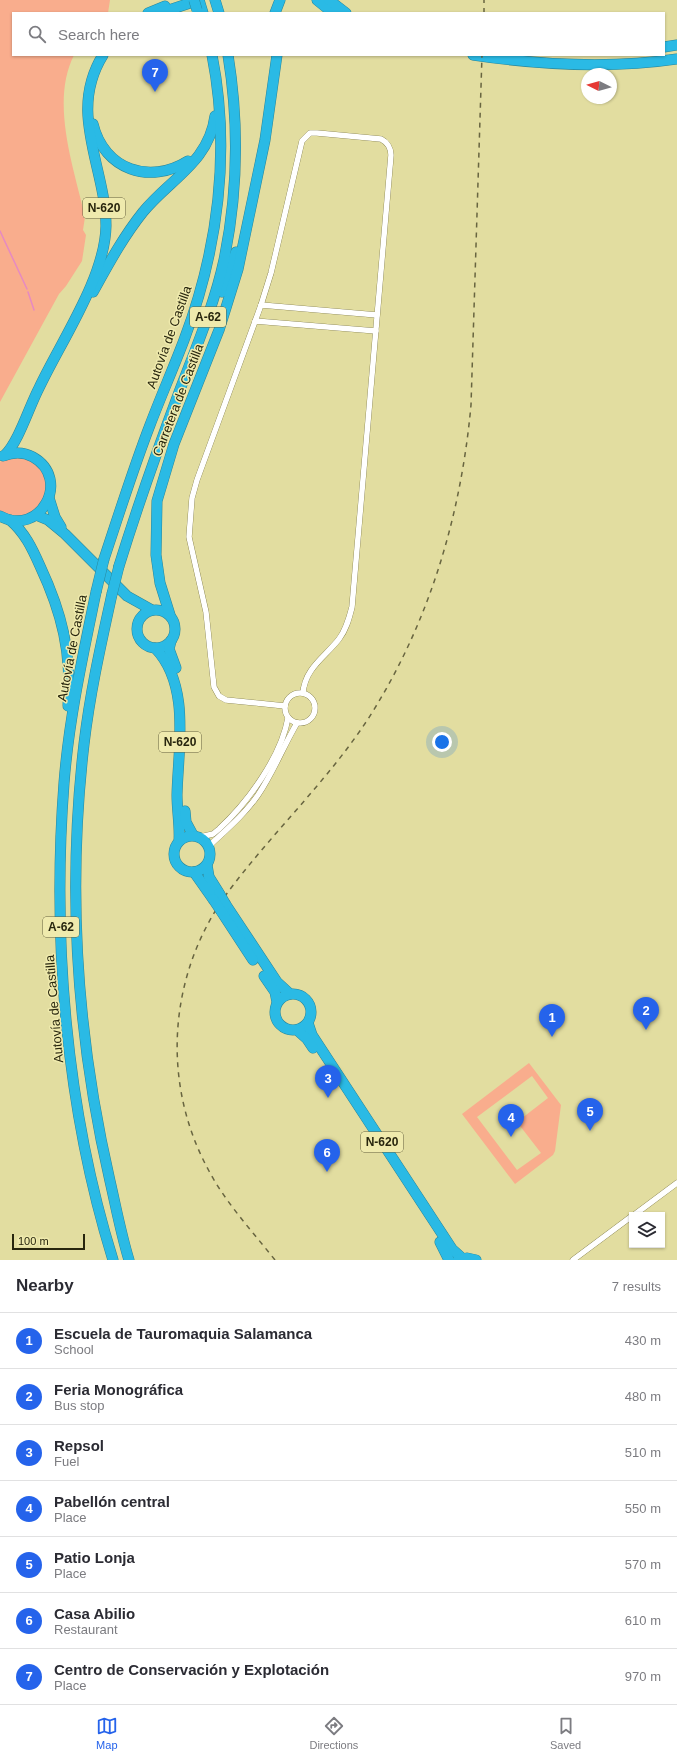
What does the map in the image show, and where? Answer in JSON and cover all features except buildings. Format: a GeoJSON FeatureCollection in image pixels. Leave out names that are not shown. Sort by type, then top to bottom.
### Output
{"type":"FeatureCollection","features":[{"type":"Feature","properties":{"kind":"highway"},"geometry":{"type":"LineString","coordinates":[[151,12],[182,0]]}},
{"type":"Feature","properties":{"kind":"highway"},"geometry":{"type":"LineString","coordinates":[[275,12],[280,0]]}},
{"type":"Feature","properties":{"kind":"highway"},"geometry":{"type":"LineString","coordinates":[[318,0],[332,12]]}},
{"type":"Feature","properties":{"kind":"highway"},"geometry":{"type":"LineString","coordinates":[[329,0],[345,12]]}},
{"type":"Feature","properties":{"kind":"highway"},"geometry":{"type":"LineString","coordinates":[[165,12],[198,6]]}},
{"type":"Feature","properties":{"kind":"highway"},"geometry":{"type":"LineString","coordinates":[[665,47],[677,45]]}},
{"type":"Feature","properties":{"kind":"highway","name":"N-620"},"geometry":{"type":"LineString","coordinates":[[2,456],[14,442],[27,412],[91,283],[105,237],[106,225],[103,198],[87,115],[89,90],[96,68],[102,56]]}},
{"type":"Feature","properties":{"kind":"highway"},"geometry":{"type":"LineString","coordinates":[[109,56],[97,80],[94,93],[92,114],[96,134],[107,153],[119,163],[134,171],[159,173],[179,167],[190,160],[207,138],[210,128],[212,107],[207,56]]}},
{"type":"Feature","properties":{"kind":"highway"},"geometry":{"type":"LineString","coordinates":[[56,354],[130,229],[157,196],[192,164],[210,139],[216,112],[207,56]]}},
{"type":"Feature","properties":{"kind":"highway","name":"Autovía de Castilla"},"geometry":{"type":"LineString","coordinates":[[113,1260],[87,1157],[71,1058],[63,980],[60,908],[64,782],[76,694],[104,559],[149,426],[184,340],[208,261],[216,225],[220,182],[219,112],[212,56]]}},
{"type":"Feature","properties":{"kind":"highway","name":"A-62"},"geometry":{"type":"LineString","coordinates":[[129,1260],[104,1154],[87,1064],[79,978],[75,907],[77,824],[84,744],[93,683],[119,566],[139,499],[212,305],[224,261],[231,224],[235,182],[236,140],[228,56]]}},
{"type":"Feature","properties":{"kind":"highway","name":"Carretera de Castilla"},"geometry":{"type":"LineString","coordinates":[[170,615],[160,583],[156,555],[157,501],[174,444],[221,322],[238,269],[267,134],[278,56]]}},
{"type":"Feature","properties":{"kind":"highway"},"geometry":{"type":"LineString","coordinates":[[484,56],[586,65],[632,64],[677,59]]}},
{"type":"Feature","properties":{"kind":"highway"},"geometry":{"type":"LineString","coordinates":[[185,376],[198,354],[218,302],[253,194]]}},
{"type":"Feature","properties":{"kind":"highway","name":"N-620"},"geometry":{"type":"LineString","coordinates":[[2,456],[22,453],[30,455],[41,462],[48,473],[50,481],[49,498],[55,517],[65,534]]}},
{"type":"Feature","properties":{"kind":"highway"},"geometry":{"type":"LineString","coordinates":[[0,516],[10,520],[24,520],[36,515],[49,498]]}},
{"type":"Feature","properties":{"kind":"highway","name":"N-620"},"geometry":{"type":"LineString","coordinates":[[36,515],[48,520],[65,534],[126,596],[136,611],[138,636],[148,646],[155,648],[165,660],[178,703],[181,724],[177,797],[180,829],[179,841],[174,851],[176,862],[183,870],[194,872],[212,890],[277,982],[290,994],[301,995],[310,1004],[311,1011],[308,1023],[312,1035],[452,1249],[460,1259],[471,1258],[476,1260]]}},
{"type":"Feature","properties":{"kind":"highway"},"geometry":{"type":"LineString","coordinates":[[10,520],[26,536],[57,605],[64,632],[68,659],[69,689],[64,782]]}},
{"type":"Feature","properties":{"kind":"highway","name":"N-620"},"geometry":{"type":"LineString","coordinates":[[126,596],[152,610],[161,610],[170,615],[175,625],[174,636],[169,649],[178,674],[185,701],[187,723],[184,799],[186,822],[196,836],[210,846],[210,859],[207,864],[212,890]]}},
{"type":"Feature","properties":{"kind":"highway"},"geometry":{"type":"LineString","coordinates":[[138,622],[144,614],[152,610]]}},
{"type":"Feature","properties":{"kind":"highway"},"geometry":{"type":"LineString","coordinates":[[155,648],[166,645],[171,641]]}},
{"type":"Feature","properties":{"kind":"highway"},"geometry":{"type":"LineString","coordinates":[[179,841],[185,837],[196,836]]}},
{"type":"Feature","properties":{"kind":"highway"},"geometry":{"type":"LineString","coordinates":[[194,872],[204,868],[207,864]]}},
{"type":"Feature","properties":{"kind":"highway","name":"N-620"},"geometry":{"type":"LineString","coordinates":[[224,908],[275,992],[277,1002],[274,1013],[278,1023],[287,1029],[297,1030],[307,1039],[445,1250],[449,1260]]}},
{"type":"Feature","properties":{"kind":"highway"},"geometry":{"type":"LineString","coordinates":[[277,1002],[282,997],[290,994]]}},
{"type":"Feature","properties":{"kind":"highway"},"geometry":{"type":"LineString","coordinates":[[297,1030],[308,1023]]}},
{"type":"Feature","properties":{"kind":"street"},"geometry":{"type":"LineString","coordinates":[[285,706],[226,700],[219,696],[214,687],[206,612],[189,537],[192,498],[271,273],[302,141],[310,133],[317,133],[381,139],[385,141],[391,151],[352,607],[347,626],[339,639],[313,666],[304,684],[303,693]]}},
{"type":"Feature","properties":{"kind":"street"},"geometry":{"type":"LineString","coordinates":[[261,305],[377,315]]}},
{"type":"Feature","properties":{"kind":"street"},"geometry":{"type":"LineString","coordinates":[[255,321],[376,331]]}},
{"type":"Feature","properties":{"kind":"street"},"geometry":{"type":"LineString","coordinates":[[196,836],[213,834],[252,793],[272,760],[286,727],[288,718],[285,706],[289,697],[293,694],[303,693],[312,698],[314,703],[314,713],[308,721],[297,723],[288,718]]}},
{"type":"Feature","properties":{"kind":"street"},"geometry":{"type":"LineString","coordinates":[[210,846],[233,825],[257,797],[297,723]]}},
{"type":"Feature","properties":{"kind":"street"},"geometry":{"type":"LineString","coordinates":[[638,1212],[677,1183]]}},
{"type":"Feature","properties":{"kind":"street"},"geometry":{"type":"LineString","coordinates":[[573,1260],[629,1219]]}},
{"type":"Feature","properties":{"kind":"shaded area"},"geometry":{"type":"Polygon","coordinates":[[[0,0],[110,0],[108,12],[12,12],[12,56],[74,56],[67,74],[64,94],[64,114],[70,156],[85,217],[83,230],[86,235],[82,261],[59,294],[0,402],[0,0]]]}},
{"type":"Feature","properties":{"kind":"shaded area"},"geometry":{"type":"Polygon","coordinates":[[[23,457],[40,466],[47,484],[41,506],[21,517],[0,512],[0,462],[4,459],[23,457]]]}},
{"type":"Feature","properties":{"kind":"shaded area"},"geometry":{"type":"Polygon","coordinates":[[[529,1063],[561,1105],[555,1151],[553,1155],[515,1184],[462,1114],[529,1063]],[[532,1076],[477,1117],[517,1170],[541,1153],[517,1122],[548,1098],[532,1076]]]}},
{"type":"Feature","properties":{"kind":"waterway"},"geometry":{"type":"LineString","coordinates":[[0,231],[27,289]]}},
{"type":"Feature","properties":{"kind":"waterway"},"geometry":{"type":"LineString","coordinates":[[28,292],[34,310]]}},
{"type":"Feature","properties":{"kind":"railway"},"geometry":{"type":"LineString","coordinates":[[484,0],[484,12]]}},
{"type":"Feature","properties":{"kind":"railway"},"geometry":{"type":"LineString","coordinates":[[275,1260],[223,1194],[209,1171],[193,1136],[183,1100],[178,1063],[178,1026],[184,989],[194,954],[210,920],[231,888],[336,763],[368,719],[390,683],[425,607],[439,568],[459,488],[471,405],[482,56]]}},
{"type":"Feature","properties":{"kind":"place","name":"Centro de Conservación y Explotación"},"geometry":{"type":"Point","coordinates":[155,92]}},
{"type":"Feature","properties":{"kind":"place","name":"Feria Monográfica"},"geometry":{"type":"Point","coordinates":[646,1030]}},
{"type":"Feature","properties":{"kind":"place","name":"Escuela de Tauromaquia Salamanca"},"geometry":{"type":"Point","coordinates":[552,1037]}},
{"type":"Feature","properties":{"kind":"place","name":"Repsol"},"geometry":{"type":"Point","coordinates":[328,1098]}},
{"type":"Feature","properties":{"kind":"place","name":"Patio Lonja"},"geometry":{"type":"Point","coordinates":[590,1131]}},
{"type":"Feature","properties":{"kind":"place","name":"Pabellón central"},"geometry":{"type":"Point","coordinates":[511,1137]}},
{"type":"Feature","properties":{"kind":"place","name":"Casa Abilio"},"geometry":{"type":"Point","coordinates":[327,1172]}}]}
